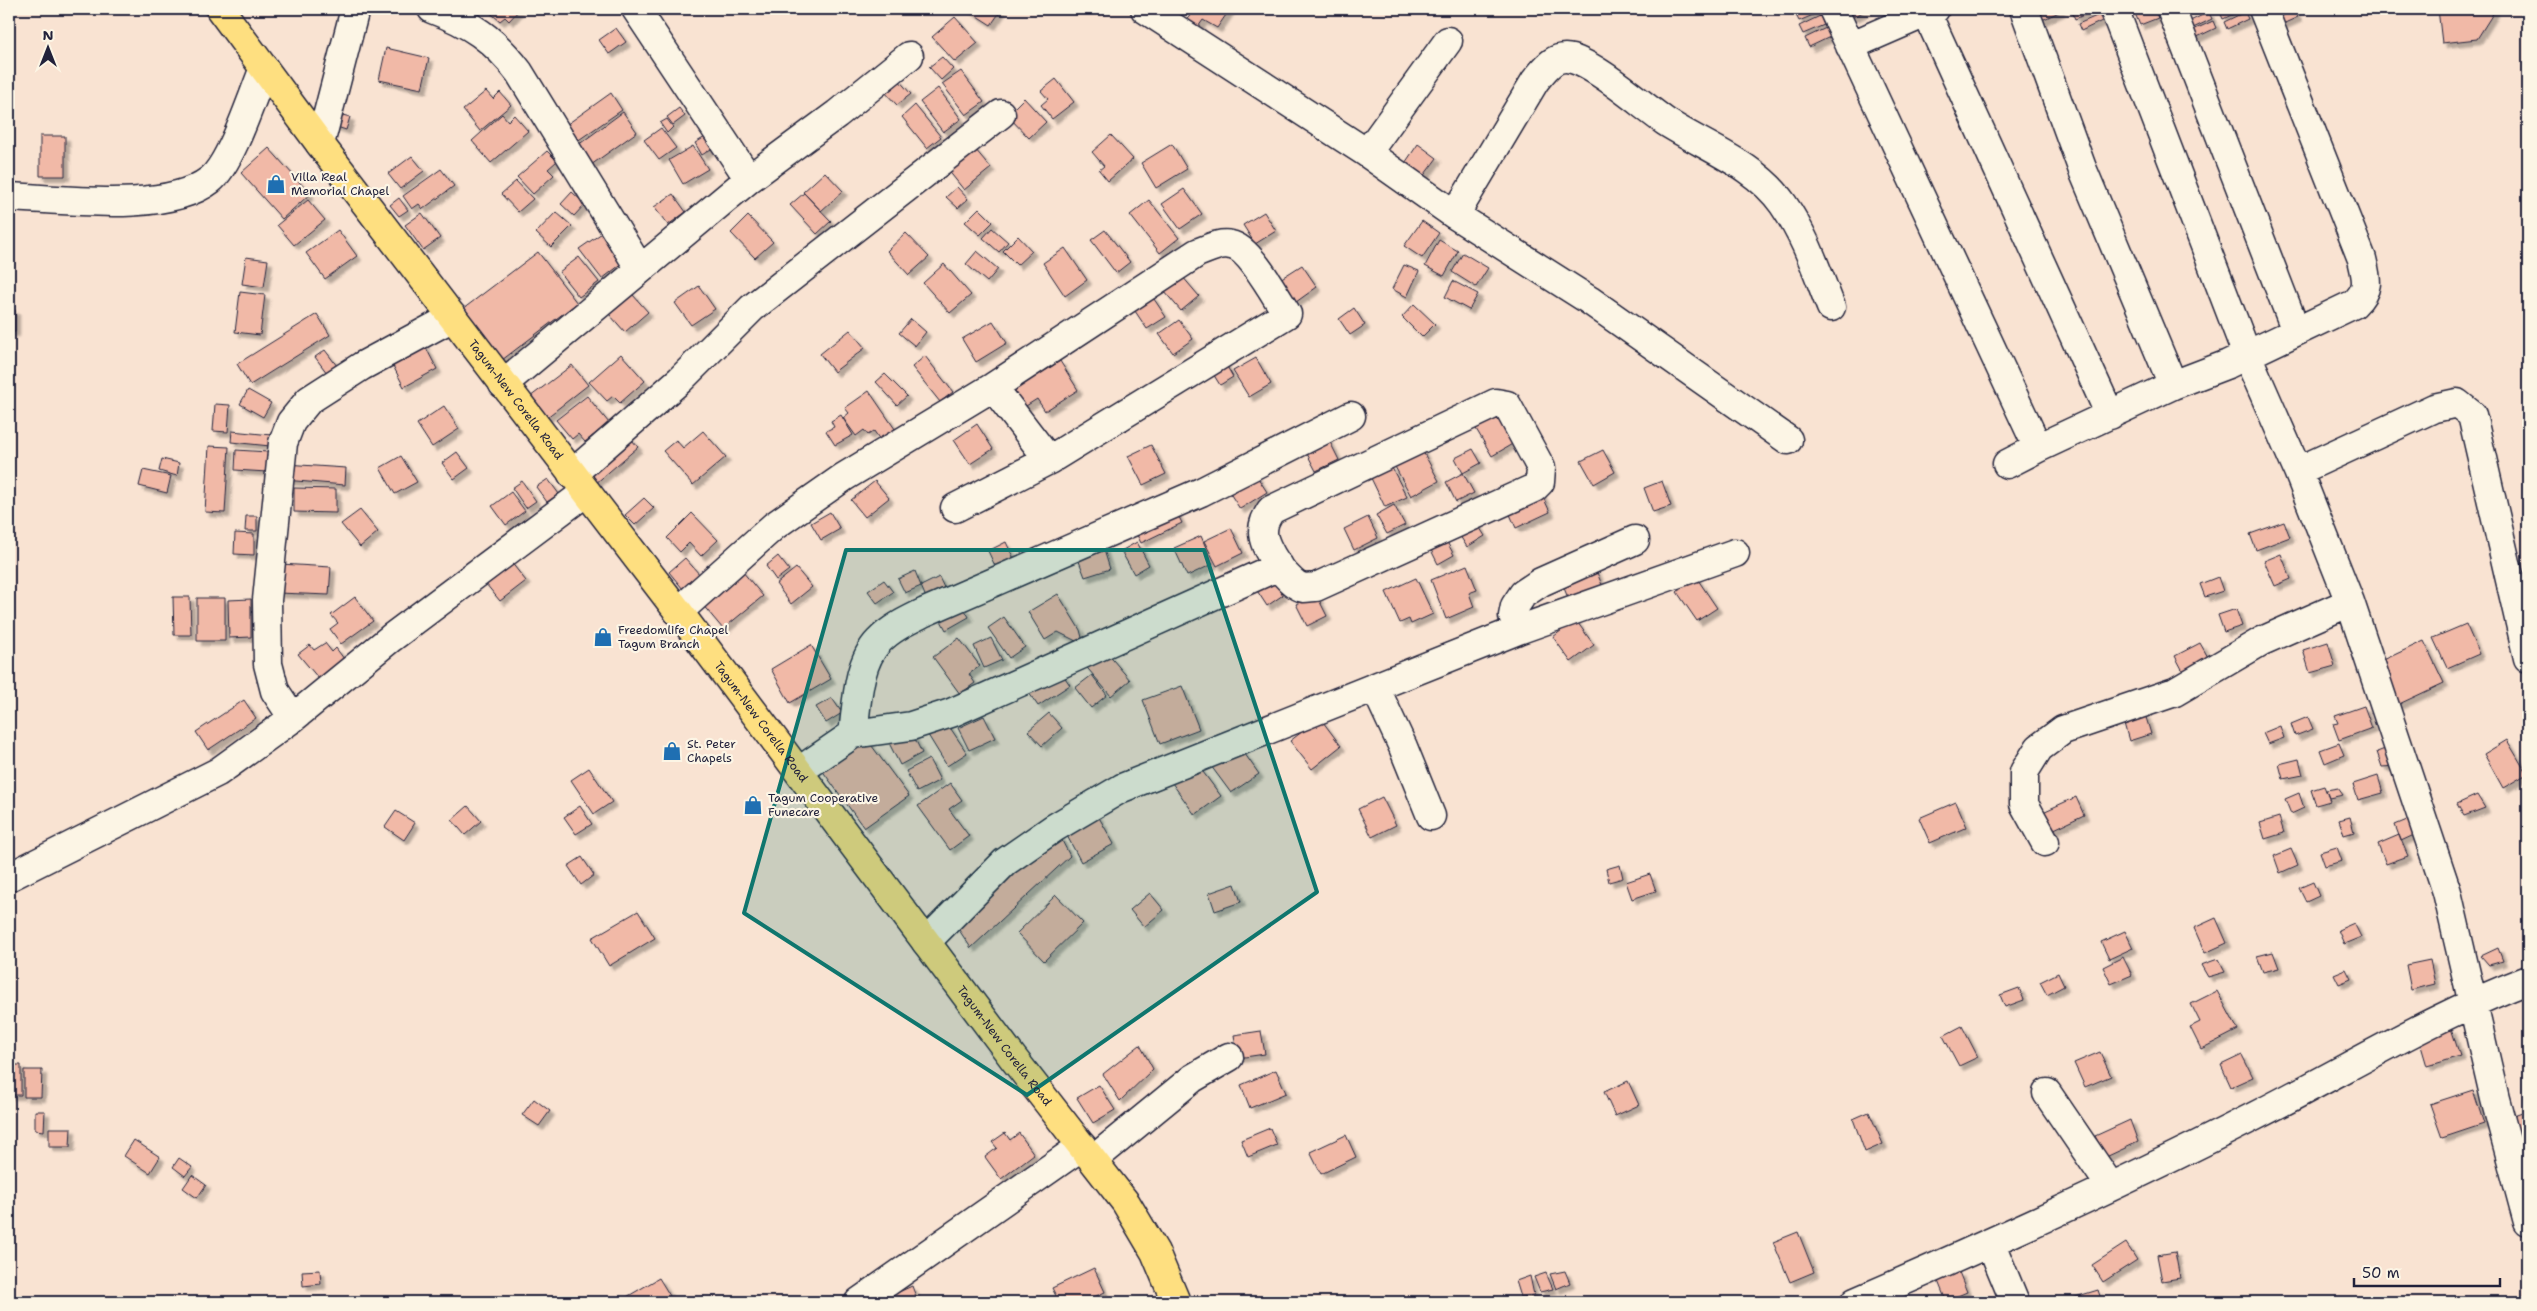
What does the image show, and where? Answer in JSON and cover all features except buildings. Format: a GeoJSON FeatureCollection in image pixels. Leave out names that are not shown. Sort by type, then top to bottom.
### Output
{"type":"FeatureCollection","features":[{"type":"Feature","properties":{"kind":"main road","name":"Tagum-New Corella Road"},"geometry":{"type":"LineString","coordinates":[[220,9],[320,144],[799,771],[926,942],[1088,1152],[1142,1227],[1155,1252],[1176,1302]]}},
{"type":"Feature","properties":{"kind":"street"},"geometry":{"type":"LineString","coordinates":[[320,144],[355,9]]}},
{"type":"Feature","properties":{"kind":"street"},"geometry":{"type":"LineString","coordinates":[[432,9],[480,31],[502,49],[519,72],[640,269]]}},
{"type":"Feature","properties":{"kind":"street"},"geometry":{"type":"LineString","coordinates":[[636,9],[749,179]]}},
{"type":"Feature","properties":{"kind":"street"},"geometry":{"type":"LineString","coordinates":[[1145,9],[1367,153],[1455,214],[1590,300],[1788,440]]}},
{"type":"Feature","properties":{"kind":"street"},"geometry":{"type":"LineString","coordinates":[[1833,9],[2038,448]]}},
{"type":"Feature","properties":{"kind":"street"},"geometry":{"type":"LineString","coordinates":[[2024,9],[2082,168],[2173,385]]}},
{"type":"Feature","properties":{"kind":"street"},"geometry":{"type":"LineString","coordinates":[[2114,9],[2247,355],[2298,471],[2350,602],[2447,892],[2495,1099],[2528,1222]]}},
{"type":"Feature","properties":{"kind":"street"},"geometry":{"type":"LineString","coordinates":[[2171,9],[2296,331]]}},
{"type":"Feature","properties":{"kind":"street"},"geometry":{"type":"LineString","coordinates":[[2007,464],[2173,385],[2247,355],[2354,304],[2364,295],[2367,280],[2362,259],[2263,9]]}},
{"type":"Feature","properties":{"kind":"street"},"geometry":{"type":"LineString","coordinates":[[1850,46],[1929,10],[2110,415]]}},
{"type":"Feature","properties":{"kind":"street"},"geometry":{"type":"LineString","coordinates":[[1367,153],[1448,41]]}},
{"type":"Feature","properties":{"kind":"street"},"geometry":{"type":"LineString","coordinates":[[503,384],[749,179],[837,114],[909,56]]}},
{"type":"Feature","properties":{"kind":"street"},"geometry":{"type":"LineString","coordinates":[[1455,214],[1535,80],[1549,64],[1560,58],[1571,59],[1588,67],[1668,122],[1742,167],[1762,182],[1783,203],[1803,238],[1831,307]]}},
{"type":"Feature","properties":{"kind":"street"},"geometry":{"type":"LineString","coordinates":[[9,197],[111,201],[150,200],[181,195],[211,180],[231,151],[264,68]]}},
{"type":"Feature","properties":{"kind":"street"},"geometry":{"type":"LineString","coordinates":[[9,877],[218,772],[294,718],[579,483],[752,308],[1001,114]]}},
{"type":"Feature","properties":{"kind":"street"},"geometry":{"type":"LineString","coordinates":[[678,612],[774,526],[844,477],[993,387],[1197,253],[1216,246],[1232,244],[1245,251],[1287,314],[1049,460],[955,508]]}},
{"type":"Feature","properties":{"kind":"street"},"geometry":{"type":"LineString","coordinates":[[294,718],[275,691],[268,664],[267,600],[283,443],[291,422],[309,400],[362,366],[453,317]]}},
{"type":"Feature","properties":{"kind":"street"},"geometry":{"type":"LineString","coordinates":[[993,387],[1049,460]]}},
{"type":"Feature","properties":{"kind":"street"},"geometry":{"type":"LineString","coordinates":[[1496,403],[1507,405],[1541,468],[1540,482],[1534,488],[1332,582],[1316,587],[1304,588],[1295,584],[1279,566],[1264,543],[1264,521],[1271,510],[1496,403]]}},
{"type":"Feature","properties":{"kind":"street"},"geometry":{"type":"LineString","coordinates":[[2298,471],[2434,408],[2457,403],[2472,415],[2528,658]]}},
{"type":"Feature","properties":{"kind":"street"},"geometry":{"type":"LineString","coordinates":[[853,734],[860,684],[868,657],[878,641],[895,628],[925,612],[1200,492],[1351,416]]}},
{"type":"Feature","properties":{"kind":"street"},"geometry":{"type":"LineString","coordinates":[[1518,630],[1513,616],[1515,606],[1523,594],[1542,582],[1635,540]]}},
{"type":"Feature","properties":{"kind":"street"},"geometry":{"type":"LineString","coordinates":[[926,942],[1005,862],[1054,828],[1122,788],[1518,630],[1735,553]]}},
{"type":"Feature","properties":{"kind":"street"},"geometry":{"type":"LineString","coordinates":[[799,771],[853,734],[911,726],[951,713],[1279,566]]}},
{"type":"Feature","properties":{"kind":"street"},"geometry":{"type":"LineString","coordinates":[[2045,842],[2024,804],[2024,772],[2039,748],[2064,730],[2175,692],[2262,641],[2350,602]]}},
{"type":"Feature","properties":{"kind":"street"},"geometry":{"type":"LineString","coordinates":[[1374,686],[1403,746],[1431,816]]}},
{"type":"Feature","properties":{"kind":"street"},"geometry":{"type":"LineString","coordinates":[[1855,1302],[1991,1244],[2112,1187],[2254,1117],[2473,1002],[2528,980]]}},
{"type":"Feature","properties":{"kind":"street"},"geometry":{"type":"LineString","coordinates":[[859,1302],[1229,1057]]}},
{"type":"Feature","properties":{"kind":"street"},"geometry":{"type":"LineString","coordinates":[[2047,1093],[2112,1187]]}},
{"type":"Feature","properties":{"kind":"street"},"geometry":{"type":"LineString","coordinates":[[1991,1244],[2015,1302]]}},
{"type":"Feature","properties":{"kind":"highlighted area"},"geometry":{"type":"Polygon","coordinates":[[[846,550],[1204,550],[1317,892],[1027,1095],[744,913],[846,550]]]}},
{"type":"Feature","properties":{"kind":"place","name":"Villa Real Memorial Chapel"},"geometry":{"type":"Point","coordinates":[276,184]}},
{"type":"Feature","properties":{"kind":"place","name":"Freedomlife Chapel Tagum Branch"},"geometry":{"type":"Point","coordinates":[603,637]}},
{"type":"Feature","properties":{"kind":"place","name":"St. Peter Chapels"},"geometry":{"type":"Point","coordinates":[672,751]}},
{"type":"Feature","properties":{"kind":"place","name":"Tagum Cooperative Funecare"},"geometry":{"type":"Point","coordinates":[753,805]}}]}
